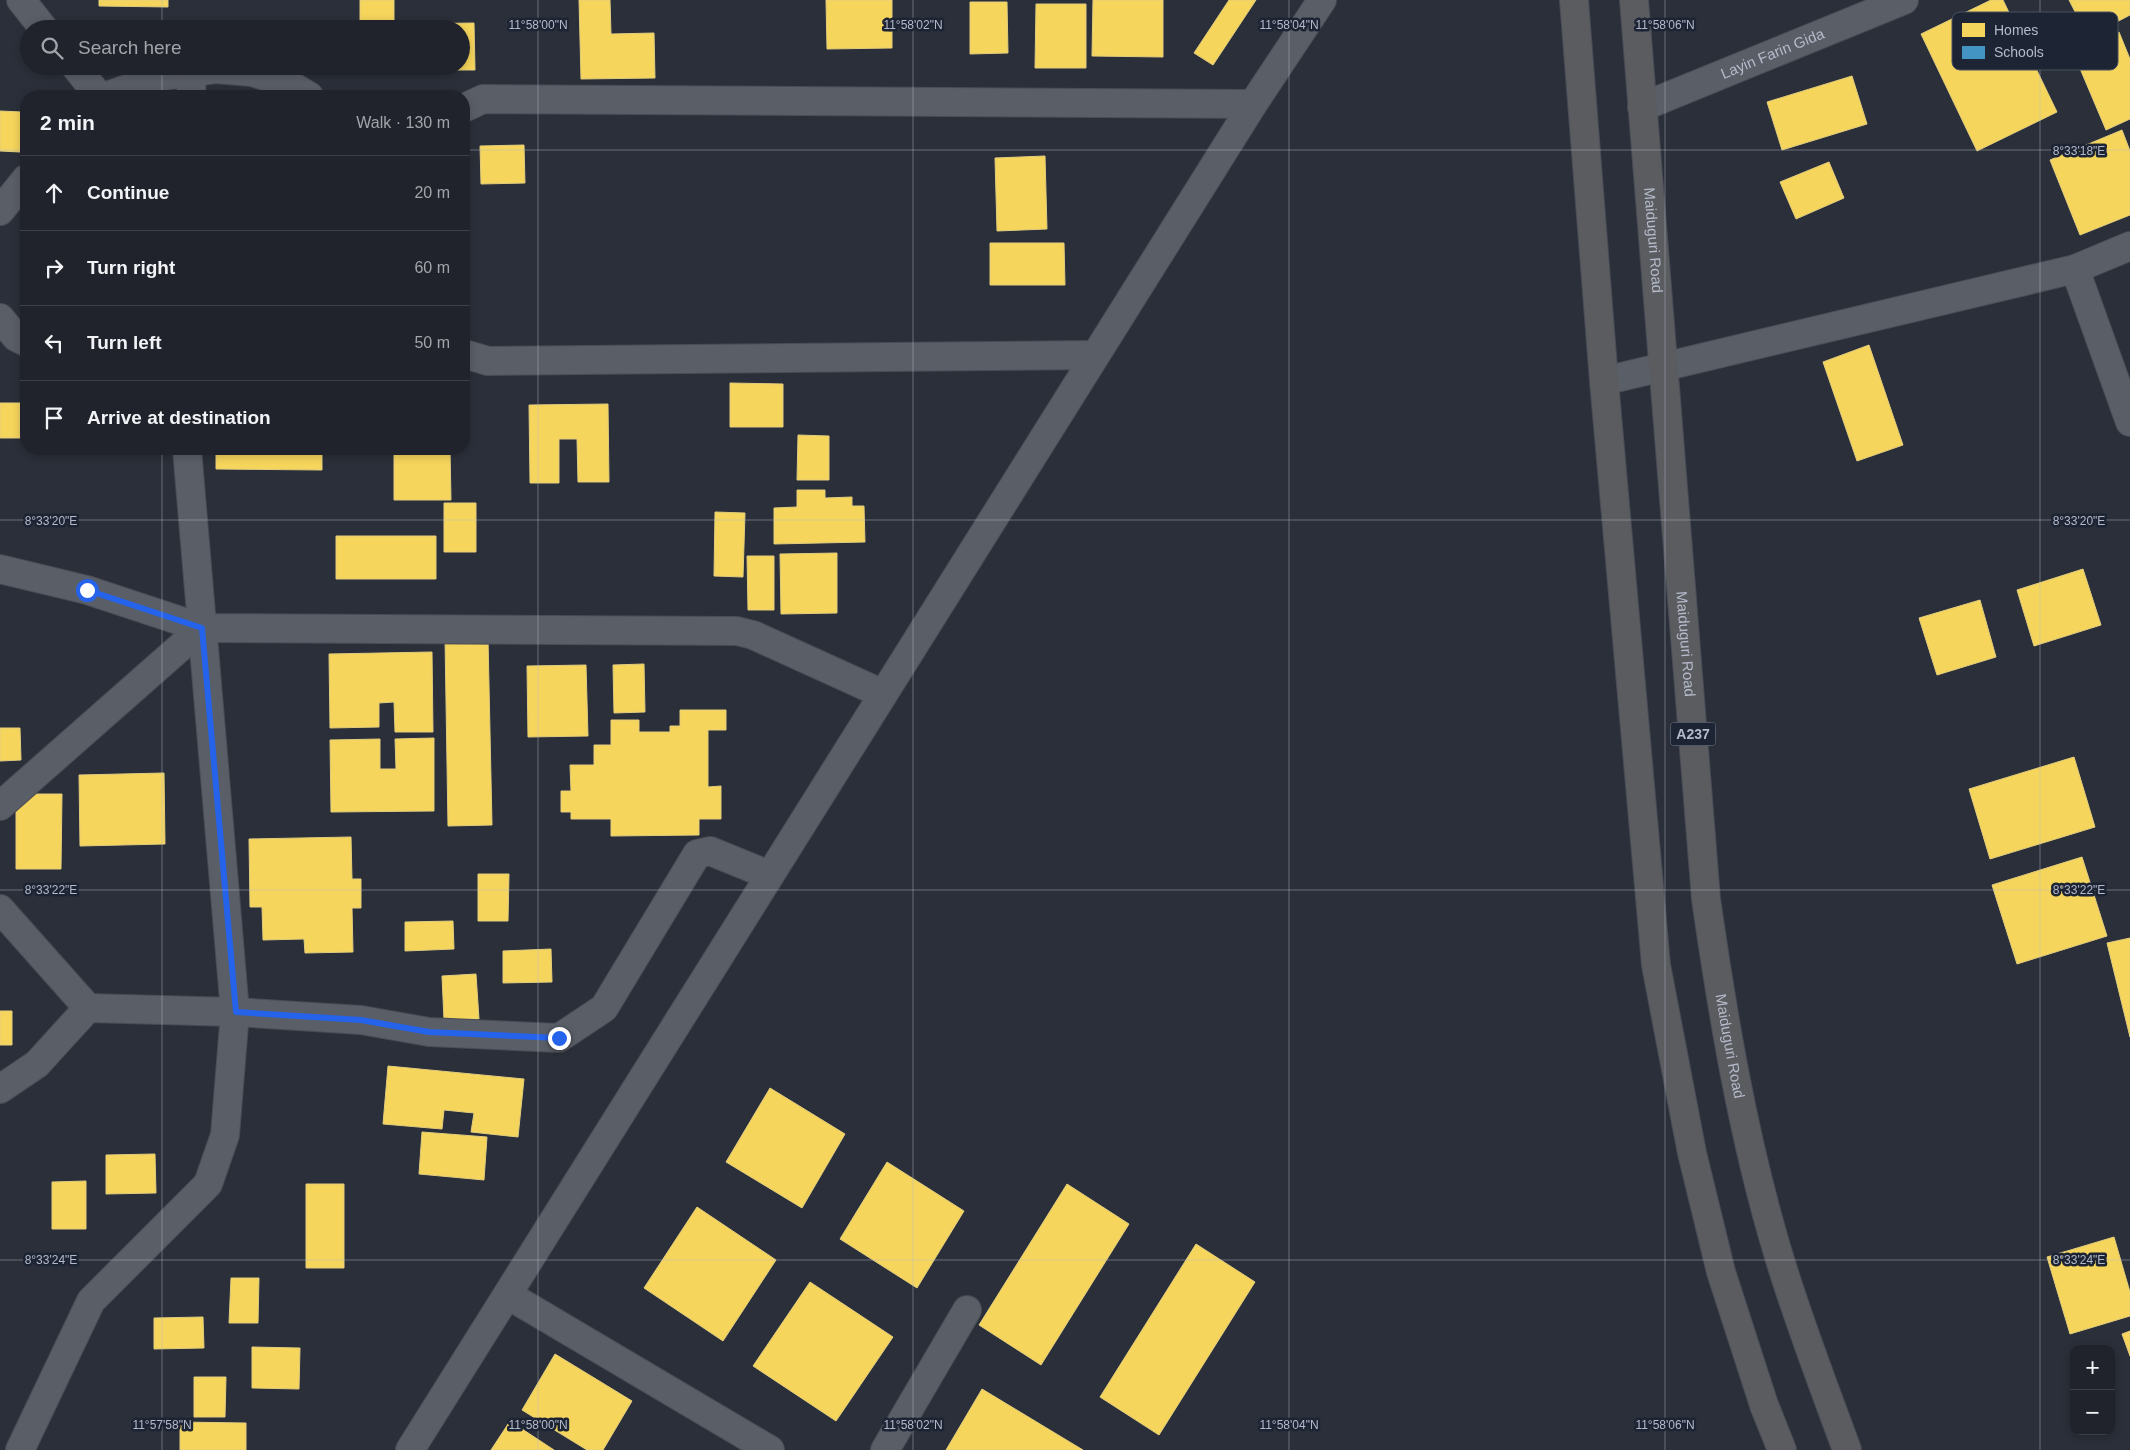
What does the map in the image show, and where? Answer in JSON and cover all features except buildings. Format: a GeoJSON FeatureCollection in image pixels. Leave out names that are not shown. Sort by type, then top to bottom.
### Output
{"type":"FeatureCollection","features":[{"type":"Feature","properties":{"kind":"highway"},"geometry":{"type":"LineString","coordinates":[[1574,0],[1604,381],[1656,965],[1692,1153],[1721,1272],[1764,1405],[1782,1450]]}},
{"type":"Feature","properties":{"kind":"highway","name":"Maiduguri Road"},"geometry":{"type":"LineString","coordinates":[[1634,0],[1706,899],[1721,1003],[1744,1118],[1777,1250],[1848,1450]]}},
{"type":"Feature","properties":{"kind":"street"},"geometry":{"type":"LineString","coordinates":[[21,0],[37,20]]}},
{"type":"Feature","properties":{"kind":"street"},"geometry":{"type":"LineString","coordinates":[[410,1450],[1094,355],[1253,104],[1322,0]]}},
{"type":"Feature","properties":{"kind":"street","name":"Layin Farin Gida"},"geometry":{"type":"LineString","coordinates":[[1642,107],[1904,0]]}},
{"type":"Feature","properties":{"kind":"street"},"geometry":{"type":"LineString","coordinates":[[82,75],[94,90]]}},
{"type":"Feature","properties":{"kind":"street"},"geometry":{"type":"LineString","coordinates":[[123,90],[163,76],[192,84],[206,75]]}},
{"type":"Feature","properties":{"kind":"street"},"geometry":{"type":"LineString","coordinates":[[261,75],[289,84],[299,90]]}},
{"type":"Feature","properties":{"kind":"street"},"geometry":{"type":"LineString","coordinates":[[470,105],[483,99],[1253,104]]}},
{"type":"Feature","properties":{"kind":"street"},"geometry":{"type":"LineString","coordinates":[[0,211],[20,186]]}},
{"type":"Feature","properties":{"kind":"street"},"geometry":{"type":"LineString","coordinates":[[1604,381],[2075,269],[2130,246]]}},
{"type":"Feature","properties":{"kind":"street"},"geometry":{"type":"LineString","coordinates":[[2075,269],[2130,422]]}},
{"type":"Feature","properties":{"kind":"street"},"geometry":{"type":"LineString","coordinates":[[0,318],[16,337],[20,339]]}},
{"type":"Feature","properties":{"kind":"street"},"geometry":{"type":"LineString","coordinates":[[470,356],[488,361],[1094,355]]}},
{"type":"Feature","properties":{"kind":"street"},"geometry":{"type":"LineString","coordinates":[[20,1450],[91,1302],[208,1184],[225,1135],[236,1012],[187,455]]}},
{"type":"Feature","properties":{"kind":"street"},"geometry":{"type":"LineString","coordinates":[[0,569],[87,590],[202,628],[737,631],[754,635],[883,694]]}},
{"type":"Feature","properties":{"kind":"street"},"geometry":{"type":"LineString","coordinates":[[0,806],[202,628]]}},
{"type":"Feature","properties":{"kind":"street"},"geometry":{"type":"LineString","coordinates":[[0,910],[88,1008],[236,1012],[361,1020],[429,1032],[559,1038],[604,1008],[697,854],[710,851],[769,875]]}},
{"type":"Feature","properties":{"kind":"street"},"geometry":{"type":"LineString","coordinates":[[0,1089],[37,1064],[88,1008]]}},
{"type":"Feature","properties":{"kind":"street"},"geometry":{"type":"LineString","coordinates":[[508,1295],[770,1450]]}},
{"type":"Feature","properties":{"kind":"street"},"geometry":{"type":"LineString","coordinates":[[885,1450],[967,1310]]}},
{"type":"Feature","properties":{"kind":"route"},"geometry":{"type":"LineString","coordinates":[[87,590],[202,628],[236,1012],[361,1020],[429,1032],[559,1038]]}}]}
